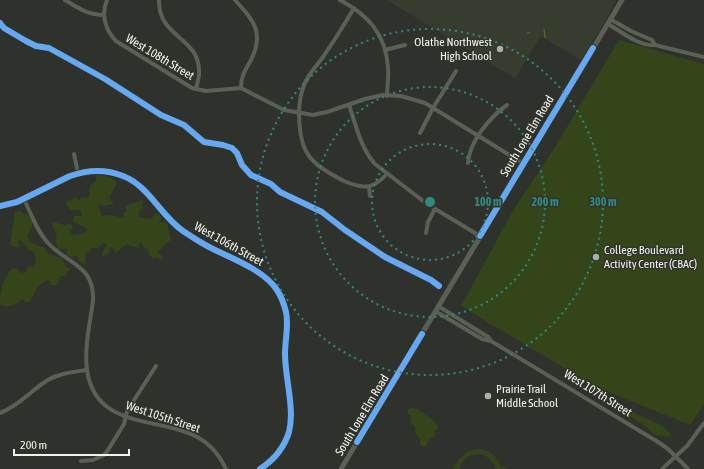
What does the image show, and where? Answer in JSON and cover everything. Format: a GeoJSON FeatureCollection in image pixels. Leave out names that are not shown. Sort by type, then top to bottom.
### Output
{"type":"FeatureCollection","features":[{"type":"Feature","properties":{"kind":"street"},"geometry":{"type":"LineString","coordinates":[[65,0],[85,12],[104,14]]}},
{"type":"Feature","properties":{"kind":"street","name":"West 108th Street"},"geometry":{"type":"LineString","coordinates":[[107,0],[104,14],[106,28],[116,41],[187,86],[206,91],[241,88]]}},
{"type":"Feature","properties":{"kind":"street"},"geometry":{"type":"LineString","coordinates":[[159,0],[160,12],[168,28],[189,45],[196,57],[199,74],[196,89]]}},
{"type":"Feature","properties":{"kind":"street"},"geometry":{"type":"LineString","coordinates":[[235,0],[258,27],[257,41],[252,59],[244,71],[241,79],[241,88],[284,110],[299,113],[320,114],[365,99],[401,96],[425,103],[524,164]]}},
{"type":"Feature","properties":{"kind":"street"},"geometry":{"type":"LineString","coordinates":[[340,0],[367,18],[378,33],[384,45],[388,67],[387,96]]}},
{"type":"Feature","properties":{"kind":"street","name":"South Lone Elm Road"},"geometry":{"type":"LineString","coordinates":[[341,469],[622,0]]}},
{"type":"Feature","properties":{"kind":"street"},"geometry":{"type":"LineString","coordinates":[[354,8],[304,84],[301,91],[299,113],[300,127],[304,145],[309,156],[319,166],[339,178],[355,186],[368,187],[381,181],[388,174]]}},
{"type":"Feature","properties":{"kind":"street"},"geometry":{"type":"LineString","coordinates":[[609,21],[652,40],[655,45],[704,57]]}},
{"type":"Feature","properties":{"kind":"street"},"geometry":{"type":"LineString","coordinates":[[385,50],[405,45]]}},
{"type":"Feature","properties":{"kind":"street"},"geometry":{"type":"LineString","coordinates":[[420,133],[433,108],[456,72]]}},
{"type":"Feature","properties":{"kind":"street"},"geometry":{"type":"LineString","coordinates":[[349,104],[362,144],[367,154],[375,164],[435,209],[480,236]]}},
{"type":"Feature","properties":{"kind":"street"},"geometry":{"type":"LineString","coordinates":[[468,163],[469,154],[491,117],[507,104]]}},
{"type":"Feature","properties":{"kind":"street"},"geometry":{"type":"LineString","coordinates":[[74,154],[78,173]]}},
{"type":"Feature","properties":{"kind":"street","name":"West 106th Street"},"geometry":{"type":"LineString","coordinates":[[24,199],[78,173],[93,171],[113,173],[134,182],[146,192],[180,229],[269,280],[277,290],[284,303],[287,319],[285,354],[290,425],[287,436],[278,453],[260,469]]}},
{"type":"Feature","properties":{"kind":"street"},"geometry":{"type":"LineString","coordinates":[[368,187],[370,196]]}},
{"type":"Feature","properties":{"kind":"street"},"geometry":{"type":"LineString","coordinates":[[0,206],[24,199]]}},
{"type":"Feature","properties":{"kind":"street","name":"West 105th Street"},"geometry":{"type":"LineString","coordinates":[[24,199],[45,239],[57,251],[82,269],[91,283],[93,300],[86,358],[87,370],[91,384],[99,399],[114,411],[126,416],[140,421],[176,429],[202,439],[213,448],[222,460],[226,469]]}},
{"type":"Feature","properties":{"kind":"street"},"geometry":{"type":"LineString","coordinates":[[426,233],[428,222],[435,209]]}},
{"type":"Feature","properties":{"kind":"street","name":"West 107th Street"},"geometry":{"type":"LineString","coordinates":[[437,309],[488,337],[491,341],[552,376],[658,442],[688,469]]}},
{"type":"Feature","properties":{"kind":"street"},"geometry":{"type":"LineString","coordinates":[[81,462],[93,460],[104,455],[121,431],[127,411],[156,366]]}},
{"type":"Feature","properties":{"kind":"street"},"geometry":{"type":"LineString","coordinates":[[0,413],[15,405],[49,379],[59,375],[87,370]]}},
{"type":"Feature","properties":{"kind":"street"},"geometry":{"type":"LineString","coordinates":[[662,469],[692,440],[704,423]]}},
{"type":"Feature","properties":{"kind":"shaded area","name":"Olathe Northwest High School"},"geometry":{"type":"Polygon","coordinates":[[[387,0],[616,0],[603,25],[581,60],[541,36],[515,78],[387,0]]]}},
{"type":"Feature","properties":{"kind":"green space","name":"College Boulevard Activity Center (CBAC)"},"geometry":{"type":"Polygon","coordinates":[[[619,40],[704,64],[704,405],[690,425],[594,386],[461,306],[514,209],[557,144],[619,40]]]}},
{"type":"Feature","properties":{"kind":"green space"},"geometry":{"type":"Polygon","coordinates":[[[96,175],[108,176],[117,183],[109,198],[114,203],[98,206],[102,216],[107,215],[123,217],[124,213],[127,211],[125,208],[128,204],[142,201],[143,207],[139,212],[139,217],[151,219],[156,213],[160,215],[161,219],[159,223],[167,223],[171,240],[157,252],[162,256],[162,261],[156,257],[154,259],[150,256],[148,250],[143,247],[142,243],[140,243],[137,248],[127,244],[115,253],[112,246],[108,254],[103,256],[102,253],[107,245],[103,243],[98,248],[91,248],[89,252],[86,253],[85,265],[79,261],[77,255],[72,257],[66,255],[67,249],[58,249],[55,240],[57,235],[52,225],[53,222],[64,225],[71,224],[73,229],[69,230],[72,235],[88,231],[83,226],[73,222],[74,216],[82,216],[81,210],[71,210],[67,205],[67,200],[71,201],[74,197],[79,200],[83,197],[89,198],[90,186],[96,182],[96,175]]]}},
{"type":"Feature","properties":{"kind":"green space"},"geometry":{"type":"Polygon","coordinates":[[[20,211],[32,219],[32,227],[27,236],[31,243],[45,248],[49,254],[63,259],[65,266],[71,269],[66,273],[66,276],[61,276],[56,285],[51,285],[48,279],[37,287],[30,302],[25,302],[23,298],[13,305],[3,306],[0,305],[1,290],[11,269],[17,268],[21,273],[26,272],[29,266],[33,266],[36,261],[35,252],[29,251],[22,241],[18,240],[19,247],[13,247],[10,244],[15,212],[20,211]]]}},
{"type":"Feature","properties":{"kind":"green space"},"geometry":{"type":"Polygon","coordinates":[[[611,398],[635,413],[661,426],[669,433],[671,437],[656,435],[635,419],[610,405],[611,398]]]}},
{"type":"Feature","properties":{"kind":"green space"},"geometry":{"type":"Polygon","coordinates":[[[409,408],[417,409],[435,422],[438,428],[435,431],[435,436],[429,439],[427,445],[423,447],[420,444],[420,439],[415,433],[415,427],[410,422],[411,416],[407,412],[409,408]]]}},
{"type":"Feature","properties":{"kind":"green space"},"geometry":{"type":"Polygon","coordinates":[[[479,449],[487,451],[496,457],[501,468],[503,466],[507,469],[496,469],[488,457],[475,454],[466,458],[459,469],[453,469],[463,455],[470,451],[479,449]]]}},
{"type":"Feature","properties":{"kind":"waterway"},"geometry":{"type":"LineString","coordinates":[[544,29],[545,38]]}},
{"type":"Feature","properties":{"kind":"cycle path"},"geometry":{"type":"LineString","coordinates":[[0,23],[4,28],[26,41],[36,46],[49,48],[105,79],[161,115],[184,125],[204,142],[232,148],[237,153],[242,165],[251,175],[271,184],[280,192],[322,212],[345,230],[385,257],[431,280],[439,286]]}},
{"type":"Feature","properties":{"kind":"cycle path"},"geometry":{"type":"LineString","coordinates":[[480,236],[593,48]]}},
{"type":"Feature","properties":{"kind":"cycle path"},"geometry":{"type":"LineString","coordinates":[[0,206],[17,202],[76,174],[96,171],[110,172],[123,176],[140,187],[183,231],[207,246],[256,271],[271,283],[281,297],[287,317],[285,354],[291,423],[287,438],[281,448],[274,458],[260,469]]}},
{"type":"Feature","properties":{"kind":"cycle path"},"geometry":{"type":"LineString","coordinates":[[357,442],[422,334]]}},
{"type":"Feature","properties":{"kind":"place","name":"Olathe Northwest High School"},"geometry":{"type":"Point","coordinates":[500,49]}},
{"type":"Feature","properties":{"kind":"place","name":"College Boulevard Activity Center (CBAC)"},"geometry":{"type":"Point","coordinates":[596,257]}},
{"type":"Feature","properties":{"kind":"place","name":"Prairie Trail Middle School"},"geometry":{"type":"Point","coordinates":[488,396]}}]}
